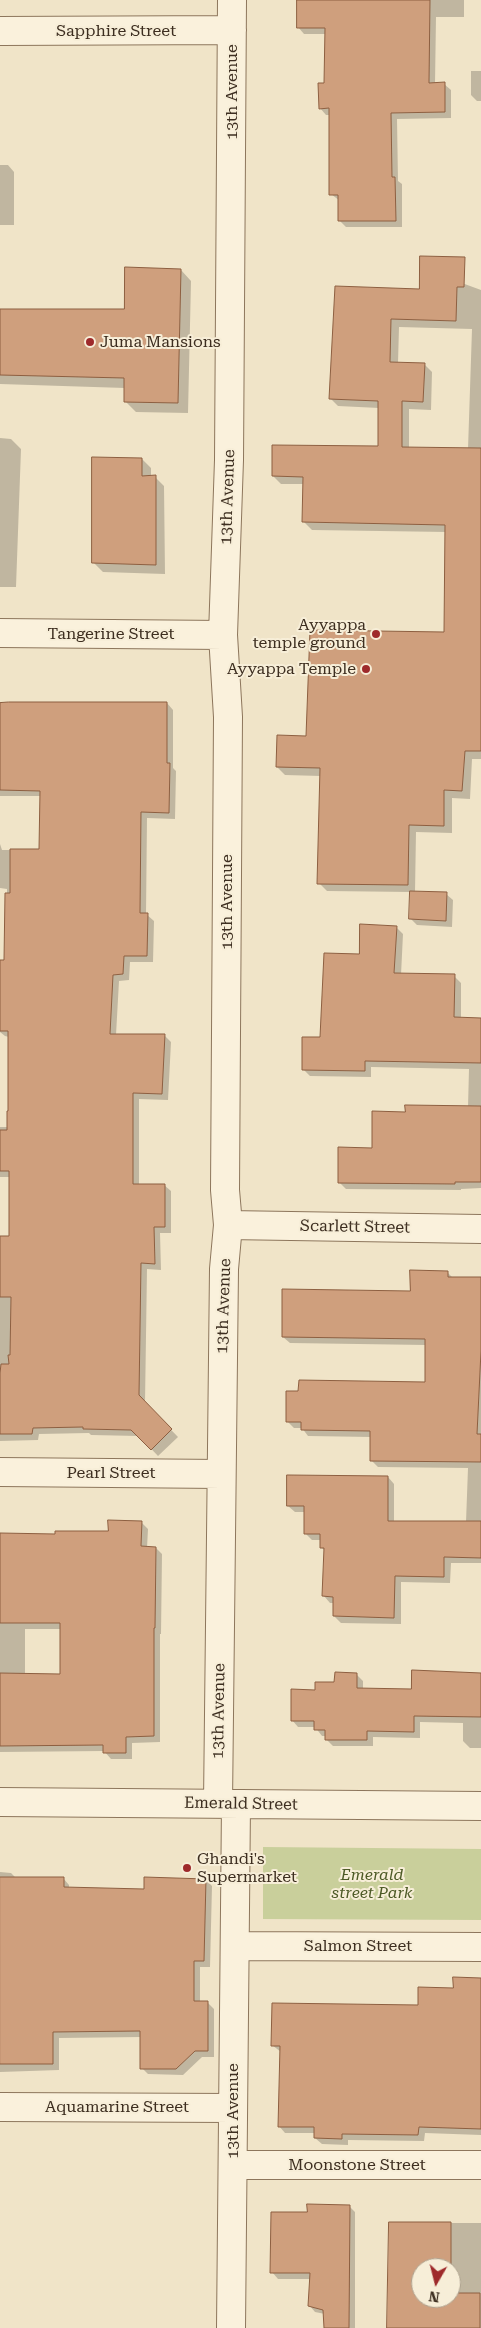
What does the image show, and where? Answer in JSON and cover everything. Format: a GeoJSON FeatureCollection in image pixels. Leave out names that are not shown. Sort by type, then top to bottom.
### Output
{"type":"FeatureCollection","features":[{"type":"Feature","properties":{"kind":"street","name":"13th Avenue"},"geometry":{"type":"LineString","coordinates":[[231,2328],[235,1946],[227,1804],[221,1474],[224,1269],[228,1225],[225,1190],[228,717],[223,635],[229,460],[232,0]]}},
{"type":"Feature","properties":{"kind":"street","name":"Sapphire Street"},"geometry":{"type":"LineString","coordinates":[[0,31],[232,30]]}},
{"type":"Feature","properties":{"kind":"street","name":"Tangerine Street"},"geometry":{"type":"LineString","coordinates":[[0,633],[223,635]]}},
{"type":"Feature","properties":{"kind":"street","name":"Scarlett Street"},"geometry":{"type":"LineString","coordinates":[[228,1225],[481,1230]]}},
{"type":"Feature","properties":{"kind":"street","name":"Pearl Street"},"geometry":{"type":"LineString","coordinates":[[0,1472],[221,1474]]}},
{"type":"Feature","properties":{"kind":"street","name":"Emerald Street"},"geometry":{"type":"LineString","coordinates":[[0,1802],[481,1806]]}},
{"type":"Feature","properties":{"kind":"street","name":"Salmon Street"},"geometry":{"type":"LineString","coordinates":[[235,1946],[481,1947]]}},
{"type":"Feature","properties":{"kind":"street","name":"Aquamarine Street"},"geometry":{"type":"LineString","coordinates":[[0,2107],[233,2108]]}},
{"type":"Feature","properties":{"kind":"street","name":"Moonstone Street"},"geometry":{"type":"LineString","coordinates":[[233,2165],[481,2165]]}},
{"type":"Feature","properties":{"kind":"green space","name":"Emerald street Park"},"geometry":{"type":"Polygon","coordinates":[[[263,1847],[481,1849],[481,1920],[263,1919],[263,1847]]]}},
{"type":"Feature","properties":{"kind":"building"},"geometry":{"type":"Polygon","coordinates":[[[297,0],[430,0],[429,83],[445,82],[445,112],[391,113],[392,177],[395,177],[396,221],[338,221],[338,195],[329,195],[329,108],[319,109],[318,83],[324,83],[325,28],[297,28],[297,0]]]}},
{"type":"Feature","properties":{"kind":"building"},"geometry":{"type":"Polygon","coordinates":[[[420,256],[465,257],[464,287],[457,287],[456,321],[391,319],[390,362],[425,363],[423,402],[402,401],[402,447],[481,448],[481,751],[465,751],[462,791],[444,790],[444,826],[409,825],[408,885],[317,884],[320,768],[276,767],[277,735],[306,736],[310,630],[444,632],[445,525],[302,522],[303,477],[272,476],[272,445],[378,446],[378,401],[329,399],[335,286],[419,289],[420,256]]]}},
{"type":"Feature","properties":{"kind":"building","name":"Juma Mansions"},"geometry":{"type":"Polygon","coordinates":[[[125,267],[181,269],[178,403],[124,402],[124,378],[0,375],[0,309],[124,309],[125,267]]]}},
{"type":"Feature","properties":{"kind":"building"},"geometry":{"type":"Polygon","coordinates":[[[92,457],[142,458],[142,476],[156,475],[156,565],[92,563],[92,457]]]}},
{"type":"Feature","properties":{"kind":"building"},"geometry":{"type":"Polygon","coordinates":[[[167,702],[167,763],[170,763],[169,813],[141,812],[140,913],[148,913],[147,956],[124,956],[123,974],[113,975],[110,1034],[165,1034],[162,1094],[133,1093],[133,1184],[165,1184],[165,1227],[154,1227],[155,1264],[141,1263],[139,1395],[172,1429],[151,1450],[131,1430],[83,1429],[83,1427],[33,1428],[32,1434],[0,1434],[0,1373],[1,1364],[9,1364],[11,1297],[0,1297],[0,1236],[9,1236],[9,1171],[0,1171],[0,1130],[7,1130],[8,1031],[0,1031],[0,960],[4,960],[5,893],[10,893],[10,849],[39,849],[40,791],[0,790],[0,703],[167,702]]]}},
{"type":"Feature","properties":{"kind":"building"},"geometry":{"type":"Polygon","coordinates":[[[410,891],[447,892],[446,921],[409,919],[410,891]]]}},
{"type":"Feature","properties":{"kind":"building"},"geometry":{"type":"Polygon","coordinates":[[[360,924],[397,926],[394,973],[455,974],[454,1017],[481,1018],[481,1063],[365,1061],[365,1071],[302,1070],[302,1037],[320,1037],[324,953],[359,954],[360,924]]]}},
{"type":"Feature","properties":{"kind":"building"},"geometry":{"type":"Polygon","coordinates":[[[405,1105],[481,1106],[481,1182],[455,1182],[455,1184],[338,1183],[338,1147],[372,1148],[372,1111],[405,1112],[405,1105]]]}},
{"type":"Feature","properties":{"kind":"building"},"geometry":{"type":"Polygon","coordinates":[[[410,1270],[448,1271],[448,1277],[481,1277],[481,1351],[477,1434],[481,1434],[481,1462],[370,1461],[370,1431],[301,1430],[301,1422],[286,1422],[286,1391],[298,1391],[299,1380],[425,1382],[425,1339],[282,1337],[282,1289],[410,1291],[410,1270]]]}},
{"type":"Feature","properties":{"kind":"building"},"geometry":{"type":"Polygon","coordinates":[[[287,1475],[388,1476],[388,1521],[481,1521],[481,1558],[444,1557],[444,1577],[395,1576],[394,1618],[333,1616],[333,1597],[322,1596],[324,1548],[320,1548],[320,1534],[304,1534],[304,1506],[287,1506],[287,1475]]]}},
{"type":"Feature","properties":{"kind":"building"},"geometry":{"type":"Polygon","coordinates":[[[108,1520],[142,1521],[141,1546],[156,1547],[154,1736],[126,1737],[126,1753],[103,1753],[103,1745],[0,1746],[0,1673],[60,1674],[60,1623],[0,1623],[0,1533],[55,1534],[55,1531],[108,1531],[108,1520]]]}},
{"type":"Feature","properties":{"kind":"building"},"geometry":{"type":"Polygon","coordinates":[[[412,1670],[481,1673],[481,1717],[414,1716],[414,1732],[367,1731],[367,1740],[325,1740],[325,1730],[314,1730],[314,1721],[291,1721],[291,1689],[315,1690],[315,1682],[334,1682],[335,1672],[357,1673],[357,1688],[411,1689],[412,1670]]]}},
{"type":"Feature","properties":{"kind":"building"},"geometry":{"type":"Polygon","coordinates":[[[0,1877],[64,1877],[64,1887],[144,1889],[144,1877],[206,1879],[204,1961],[194,1961],[194,2001],[208,2001],[208,2051],[195,2051],[176,2069],[140,2069],[140,2031],[53,2032],[53,2064],[0,2064],[0,1877]]]}},
{"type":"Feature","properties":{"kind":"building"},"geometry":{"type":"Polygon","coordinates":[[[453,1977],[481,1978],[481,2129],[419,2127],[418,2135],[342,2134],[342,2139],[314,2138],[314,2127],[278,2127],[280,2046],[271,2046],[272,2003],[418,2005],[418,1987],[453,1988],[453,1977]]]}},
{"type":"Feature","properties":{"kind":"building"},"geometry":{"type":"Polygon","coordinates":[[[307,2204],[350,2205],[349,2328],[324,2328],[323,2310],[308,2306],[310,2273],[270,2273],[271,2212],[307,2212],[307,2204]]]}},
{"type":"Feature","properties":{"kind":"building"},"geometry":{"type":"Polygon","coordinates":[[[389,2222],[451,2222],[451,2258],[411,2258],[411,2308],[461,2308],[461,2293],[480,2293],[480,2328],[387,2328],[389,2222]]]}},
{"type":"Feature","properties":{"kind":"place","name":"Juma Mansions"},"geometry":{"type":"Point","coordinates":[90,342]}},
{"type":"Feature","properties":{"kind":"place","name":"Ayyappa temple ground"},"geometry":{"type":"Point","coordinates":[376,634]}},
{"type":"Feature","properties":{"kind":"place","name":"Ayyappa Temple"},"geometry":{"type":"Point","coordinates":[366,669]}},
{"type":"Feature","properties":{"kind":"place","name":"Ghandi's Supermarket"},"geometry":{"type":"Point","coordinates":[187,1868]}}]}
